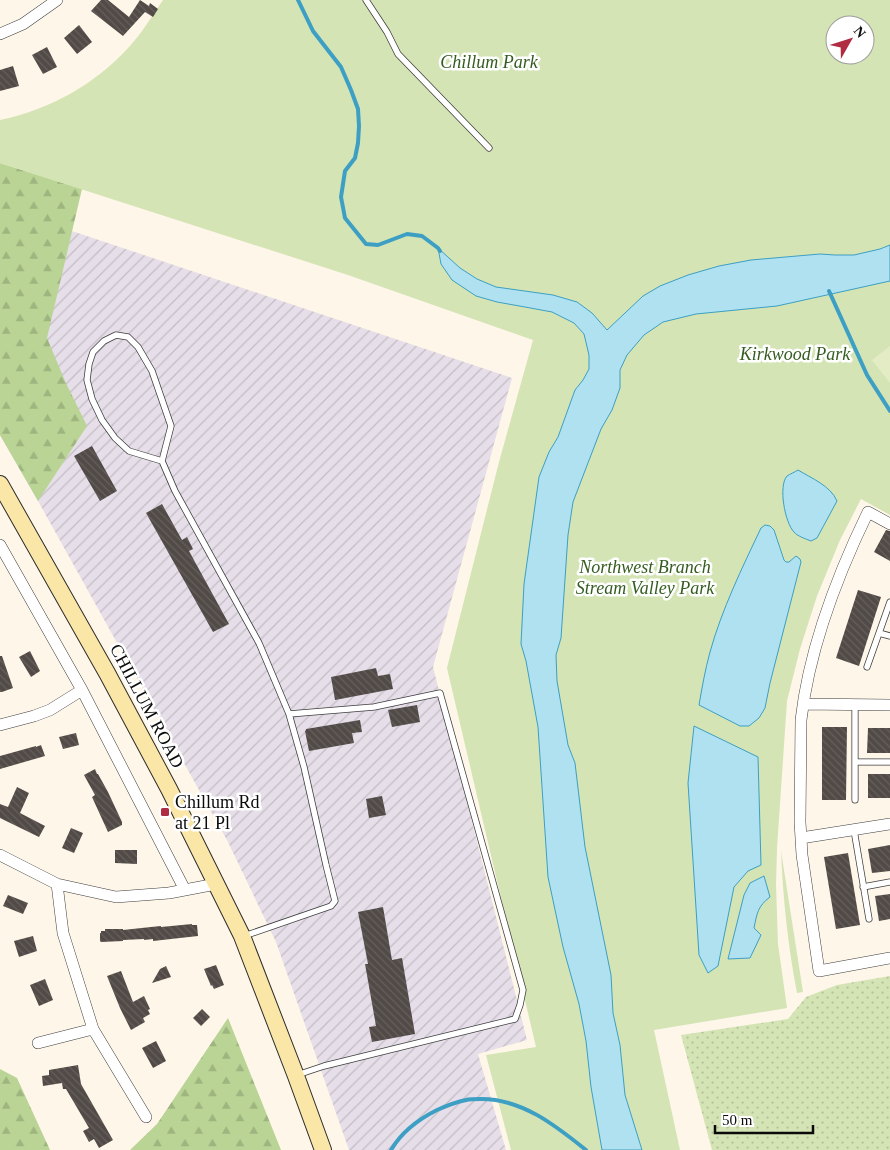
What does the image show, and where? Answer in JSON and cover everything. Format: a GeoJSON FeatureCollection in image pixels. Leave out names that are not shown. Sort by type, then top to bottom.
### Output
{"type":"FeatureCollection","features":[{"type":"Feature","properties":{"kind":"main road","name":"CHILLUM ROAD"},"geometry":{"type":"LineString","coordinates":[[0,484],[169,788],[242,936],[323,1150]]}},
{"type":"Feature","properties":{"kind":"street"},"geometry":{"type":"LineString","coordinates":[[0,34],[22,24],[57,0]]}},
{"type":"Feature","properties":{"kind":"street"},"geometry":{"type":"LineString","coordinates":[[890,524],[868,512],[839,576],[810,668],[803,704],[801,730],[802,855],[820,971],[890,958]]}},
{"type":"Feature","properties":{"kind":"street"},"geometry":{"type":"LineString","coordinates":[[0,545],[82,690],[185,890]]}},
{"type":"Feature","properties":{"kind":"street"},"geometry":{"type":"LineString","coordinates":[[0,724],[50,710],[82,690]]}},
{"type":"Feature","properties":{"kind":"street"},"geometry":{"type":"LineString","coordinates":[[803,704],[890,705]]}},
{"type":"Feature","properties":{"kind":"street"},"geometry":{"type":"LineString","coordinates":[[801,838],[890,824]]}},
{"type":"Feature","properties":{"kind":"street"},"geometry":{"type":"LineString","coordinates":[[0,855],[57,884],[116,897],[169,893],[216,884]]}},
{"type":"Feature","properties":{"kind":"street"},"geometry":{"type":"LineString","coordinates":[[57,884],[63,934],[92,1029],[146,1117]]}},
{"type":"Feature","properties":{"kind":"street"},"geometry":{"type":"LineString","coordinates":[[38,1043],[92,1029]]}},
{"type":"Feature","properties":{"kind":"lane"},"geometry":{"type":"LineString","coordinates":[[366,0],[387,32],[398,54],[489,148]]}},
{"type":"Feature","properties":{"kind":"lane"},"geometry":{"type":"LineString","coordinates":[[162,461],[129,451],[115,438],[102,420],[92,399],[87,380],[93,352],[104,341],[116,335],[128,337],[138,346],[152,372],[170,426],[162,461],[175,490],[259,643],[289,714],[304,767],[335,901],[331,906],[242,936]]}},
{"type":"Feature","properties":{"kind":"lane"},"geometry":{"type":"LineString","coordinates":[[868,667],[890,602]]}},
{"type":"Feature","properties":{"kind":"lane"},"geometry":{"type":"LineString","coordinates":[[879,633],[890,636]]}},
{"type":"Feature","properties":{"kind":"lane"},"geometry":{"type":"LineString","coordinates":[[289,714],[374,707],[440,693],[522,990],[520,1005],[515,1019],[324,1066],[296,1076]]}},
{"type":"Feature","properties":{"kind":"lane"},"geometry":{"type":"LineString","coordinates":[[855,705],[855,800]]}},
{"type":"Feature","properties":{"kind":"lane"},"geometry":{"type":"LineString","coordinates":[[856,762],[890,762]]}},
{"type":"Feature","properties":{"kind":"lane"},"geometry":{"type":"LineString","coordinates":[[854,830],[868,920]]}},
{"type":"Feature","properties":{"kind":"lane"},"geometry":{"type":"LineString","coordinates":[[864,886],[890,882]]}},
{"type":"Feature","properties":{"kind":"shaded area"},"geometry":{"type":"Polygon","coordinates":[[[0,207],[512,378],[433,667],[527,1040],[478,1054],[506,1150],[349,1150],[276,942],[228,842],[0,435],[0,207]]]}},
{"type":"Feature","properties":{"kind":"green space","name":"Northwest Branch Stream Valley Park"},"geometry":{"type":"Polygon","coordinates":[[[163,0],[890,0],[890,515],[861,499],[840,540],[817,596],[800,649],[787,701],[776,884],[778,944],[787,1008],[654,1030],[680,1150],[511,1150],[486,1055],[536,1047],[447,668],[499,462],[533,340],[348,275],[0,163],[0,120],[36,110],[87,84],[116,60],[143,30],[163,0]]]}},
{"type":"Feature","properties":{"kind":"green space"},"geometry":{"type":"Polygon","coordinates":[[[0,163],[82,189],[47,338],[87,426],[38,501],[0,435],[0,163]]]}},
{"type":"Feature","properties":{"kind":"green space"},"geometry":{"type":"Polygon","coordinates":[[[890,346],[890,383],[872,360],[890,346]]]}},
{"type":"Feature","properties":{"kind":"green space"},"geometry":{"type":"Polygon","coordinates":[[[781,851],[803,992],[797,993],[786,922],[781,851]]]}},
{"type":"Feature","properties":{"kind":"green space"},"geometry":{"type":"Polygon","coordinates":[[[890,976],[890,1150],[712,1150],[681,1035],[788,1019],[806,997],[837,985],[890,976]]]}},
{"type":"Feature","properties":{"kind":"green space"},"geometry":{"type":"Polygon","coordinates":[[[228,1018],[281,1150],[130,1150],[157,1124],[228,1018]]]}},
{"type":"Feature","properties":{"kind":"green space"},"geometry":{"type":"Polygon","coordinates":[[[0,1069],[17,1078],[50,1150],[0,1150],[0,1069]]]}},
{"type":"Feature","properties":{"kind":"water"},"geometry":{"type":"Polygon","coordinates":[[[890,245],[890,281],[777,306],[696,314],[663,322],[644,335],[627,355],[620,370],[620,388],[612,410],[601,429],[573,502],[568,535],[561,638],[556,655],[557,681],[568,745],[575,763],[585,847],[611,975],[613,1013],[620,1045],[625,1095],[642,1150],[602,1150],[579,1004],[563,947],[548,877],[538,727],[521,644],[524,584],[539,477],[549,452],[558,437],[575,390],[589,369],[589,355],[584,334],[574,323],[552,312],[497,302],[476,296],[452,280],[441,264],[438,248],[460,268],[477,279],[496,287],[553,295],[577,302],[592,313],[607,330],[643,296],[660,286],[688,275],[719,266],[751,260],[820,254],[854,255],[890,245]]]}},
{"type":"Feature","properties":{"kind":"water"},"geometry":{"type":"Polygon","coordinates":[[[798,470],[825,487],[837,501],[817,538],[811,541],[794,532],[785,513],[784,481],[787,476],[798,470]]]}},
{"type":"Feature","properties":{"kind":"water"},"geometry":{"type":"Polygon","coordinates":[[[765,525],[770,526],[774,530],[784,560],[789,562],[796,556],[801,562],[765,708],[759,718],[749,726],[740,726],[699,705],[708,659],[720,620],[761,528],[765,525]]]}},
{"type":"Feature","properties":{"kind":"water"},"geometry":{"type":"Polygon","coordinates":[[[694,726],[758,757],[761,865],[748,871],[734,887],[718,966],[708,973],[699,955],[688,783],[694,726]]]}},
{"type":"Feature","properties":{"kind":"water"},"geometry":{"type":"Polygon","coordinates":[[[764,876],[770,897],[759,910],[754,928],[761,935],[750,958],[728,959],[744,895],[750,883],[764,876]]]}},
{"type":"Feature","properties":{"kind":"building"},"geometry":{"type":"Polygon","coordinates":[[[101,0],[108,0],[129,17],[140,0],[149,6],[150,3],[158,9],[153,17],[145,12],[123,36],[91,11],[101,0]]]}},
{"type":"Feature","properties":{"kind":"building"},"geometry":{"type":"Polygon","coordinates":[[[79,25],[92,42],[77,54],[64,38],[79,25]]]}},
{"type":"Feature","properties":{"kind":"building"},"geometry":{"type":"Polygon","coordinates":[[[47,47],[57,67],[43,74],[32,55],[47,47]]]}},
{"type":"Feature","properties":{"kind":"building"},"geometry":{"type":"Polygon","coordinates":[[[13,66],[19,86],[0,91],[0,70],[13,66]]]}},
{"type":"Feature","properties":{"kind":"building"},"geometry":{"type":"Polygon","coordinates":[[[92,446],[117,491],[100,501],[74,456],[92,446]]]}},
{"type":"Feature","properties":{"kind":"building"},"geometry":{"type":"Polygon","coordinates":[[[162,504],[182,540],[187,537],[193,549],[189,551],[229,624],[213,632],[146,513],[162,504]]]}},
{"type":"Feature","properties":{"kind":"building"},"geometry":{"type":"Polygon","coordinates":[[[886,530],[890,531],[890,561],[874,552],[886,530]]]}},
{"type":"Feature","properties":{"kind":"building"},"geometry":{"type":"Polygon","coordinates":[[[858,590],[881,597],[859,666],[836,658],[858,590]]]}},
{"type":"Feature","properties":{"kind":"building"},"geometry":{"type":"Polygon","coordinates":[[[30,651],[40,671],[31,677],[19,657],[30,651]]]}},
{"type":"Feature","properties":{"kind":"building"},"geometry":{"type":"Polygon","coordinates":[[[0,656],[2,656],[13,688],[2,692],[0,692],[0,656]]]}},
{"type":"Feature","properties":{"kind":"building"},"geometry":{"type":"Polygon","coordinates":[[[376,668],[378,676],[390,674],[393,689],[335,700],[331,677],[376,668]]]}},
{"type":"Feature","properties":{"kind":"building"},"geometry":{"type":"Polygon","coordinates":[[[417,705],[420,722],[392,727],[388,710],[417,705]]]}},
{"type":"Feature","properties":{"kind":"building"},"geometry":{"type":"Polygon","coordinates":[[[360,720],[362,732],[352,733],[354,743],[309,751],[306,729],[360,720]]]}},
{"type":"Feature","properties":{"kind":"building"},"geometry":{"type":"Polygon","coordinates":[[[822,727],[847,727],[846,800],[822,800],[822,727]]]}},
{"type":"Feature","properties":{"kind":"building"},"geometry":{"type":"Polygon","coordinates":[[[868,728],[890,728],[890,753],[867,753],[868,728]]]}},
{"type":"Feature","properties":{"kind":"building"},"geometry":{"type":"Polygon","coordinates":[[[76,733],[79,745],[63,749],[59,737],[76,733]]]}},
{"type":"Feature","properties":{"kind":"building"},"geometry":{"type":"Polygon","coordinates":[[[41,745],[45,756],[0,769],[0,756],[41,745]]]}},
{"type":"Feature","properties":{"kind":"building"},"geometry":{"type":"Polygon","coordinates":[[[95,769],[122,822],[122,825],[108,832],[92,797],[95,795],[84,775],[95,769]]]}},
{"type":"Feature","properties":{"kind":"building"},"geometry":{"type":"Polygon","coordinates":[[[868,774],[890,774],[890,798],[868,798],[868,774]]]}},
{"type":"Feature","properties":{"kind":"building"},"geometry":{"type":"Polygon","coordinates":[[[17,787],[29,793],[20,813],[45,826],[39,837],[0,818],[0,804],[8,807],[17,787]]]}},
{"type":"Feature","properties":{"kind":"building"},"geometry":{"type":"Polygon","coordinates":[[[382,796],[386,815],[369,818],[366,799],[382,796]]]}},
{"type":"Feature","properties":{"kind":"building"},"geometry":{"type":"Polygon","coordinates":[[[71,828],[83,833],[74,853],[62,848],[71,828]]]}},
{"type":"Feature","properties":{"kind":"building"},"geometry":{"type":"Polygon","coordinates":[[[890,845],[890,871],[872,873],[868,849],[890,845]]]}},
{"type":"Feature","properties":{"kind":"building"},"geometry":{"type":"Polygon","coordinates":[[[115,850],[137,850],[137,864],[115,863],[115,850]]]}},
{"type":"Feature","properties":{"kind":"building"},"geometry":{"type":"Polygon","coordinates":[[[848,853],[860,925],[836,929],[824,857],[848,853]]]}},
{"type":"Feature","properties":{"kind":"building"},"geometry":{"type":"Polygon","coordinates":[[[890,894],[890,919],[879,921],[875,896],[890,894]]]}},
{"type":"Feature","properties":{"kind":"building"},"geometry":{"type":"Polygon","coordinates":[[[8,895],[28,903],[23,914],[3,906],[8,895]]]}},
{"type":"Feature","properties":{"kind":"building"},"geometry":{"type":"Polygon","coordinates":[[[383,907],[392,960],[402,958],[415,1034],[372,1042],[369,1027],[376,1026],[365,964],[368,964],[358,912],[383,907]]]}},
{"type":"Feature","properties":{"kind":"building"},"geometry":{"type":"Polygon","coordinates":[[[197,925],[198,936],[153,941],[153,939],[144,939],[100,941],[100,933],[105,931],[105,929],[123,930],[197,925]]]}},
{"type":"Feature","properties":{"kind":"building"},"geometry":{"type":"Polygon","coordinates":[[[33,936],[37,951],[19,957],[14,941],[33,936]]]}},
{"type":"Feature","properties":{"kind":"building"},"geometry":{"type":"Polygon","coordinates":[[[216,965],[224,985],[214,989],[204,969],[216,965]]]}},
{"type":"Feature","properties":{"kind":"building"},"geometry":{"type":"Polygon","coordinates":[[[166,966],[171,977],[152,983],[160,969],[166,966]]]}},
{"type":"Feature","properties":{"kind":"building"},"geometry":{"type":"Polygon","coordinates":[[[121,971],[133,1002],[144,996],[150,1009],[148,1010],[150,1014],[143,1018],[145,1022],[131,1030],[107,976],[121,971]]]}},
{"type":"Feature","properties":{"kind":"building"},"geometry":{"type":"Polygon","coordinates":[[[45,979],[53,1000],[39,1006],[30,985],[45,979]]]}},
{"type":"Feature","properties":{"kind":"building"},"geometry":{"type":"Polygon","coordinates":[[[202,1009],[210,1017],[201,1026],[193,1018],[202,1009]]]}},
{"type":"Feature","properties":{"kind":"building"},"geometry":{"type":"Polygon","coordinates":[[[156,1041],[166,1061],[153,1068],[142,1048],[156,1041]]]}},
{"type":"Feature","properties":{"kind":"building"},"geometry":{"type":"Polygon","coordinates":[[[78,1065],[81,1084],[113,1140],[99,1148],[94,1139],[89,1142],[83,1131],[89,1128],[66,1089],[63,1089],[62,1083],[43,1086],[42,1076],[49,1075],[49,1070],[78,1065]]]}},
{"type":"Feature","properties":{"kind":"waterway"},"geometry":{"type":"LineString","coordinates":[[298,0],[313,31],[341,67],[358,109],[358,143],[355,158],[345,171],[341,197],[345,218],[366,244],[378,245],[407,234],[422,236],[440,251]]}},
{"type":"Feature","properties":{"kind":"waterway"},"geometry":{"type":"LineString","coordinates":[[829,291],[867,375],[890,411]]}},
{"type":"Feature","properties":{"kind":"waterway"},"geometry":{"type":"LineString","coordinates":[[391,1150],[405,1132],[417,1122],[444,1107],[469,1099],[496,1100],[524,1109],[550,1123],[586,1150]]}},
{"type":"Feature","properties":{"kind":"place","name":"Chillum Rd at 21 Pl"},"geometry":{"type":"Point","coordinates":[165,812]}},
{"type":"Feature","properties":{"kind":"park label","name":"Chillum Park"},"geometry":{"type":"Point","coordinates":[489,62]}},
{"type":"Feature","properties":{"kind":"park label","name":"Kirkwood Park"},"geometry":{"type":"Point","coordinates":[795,354]}}]}
